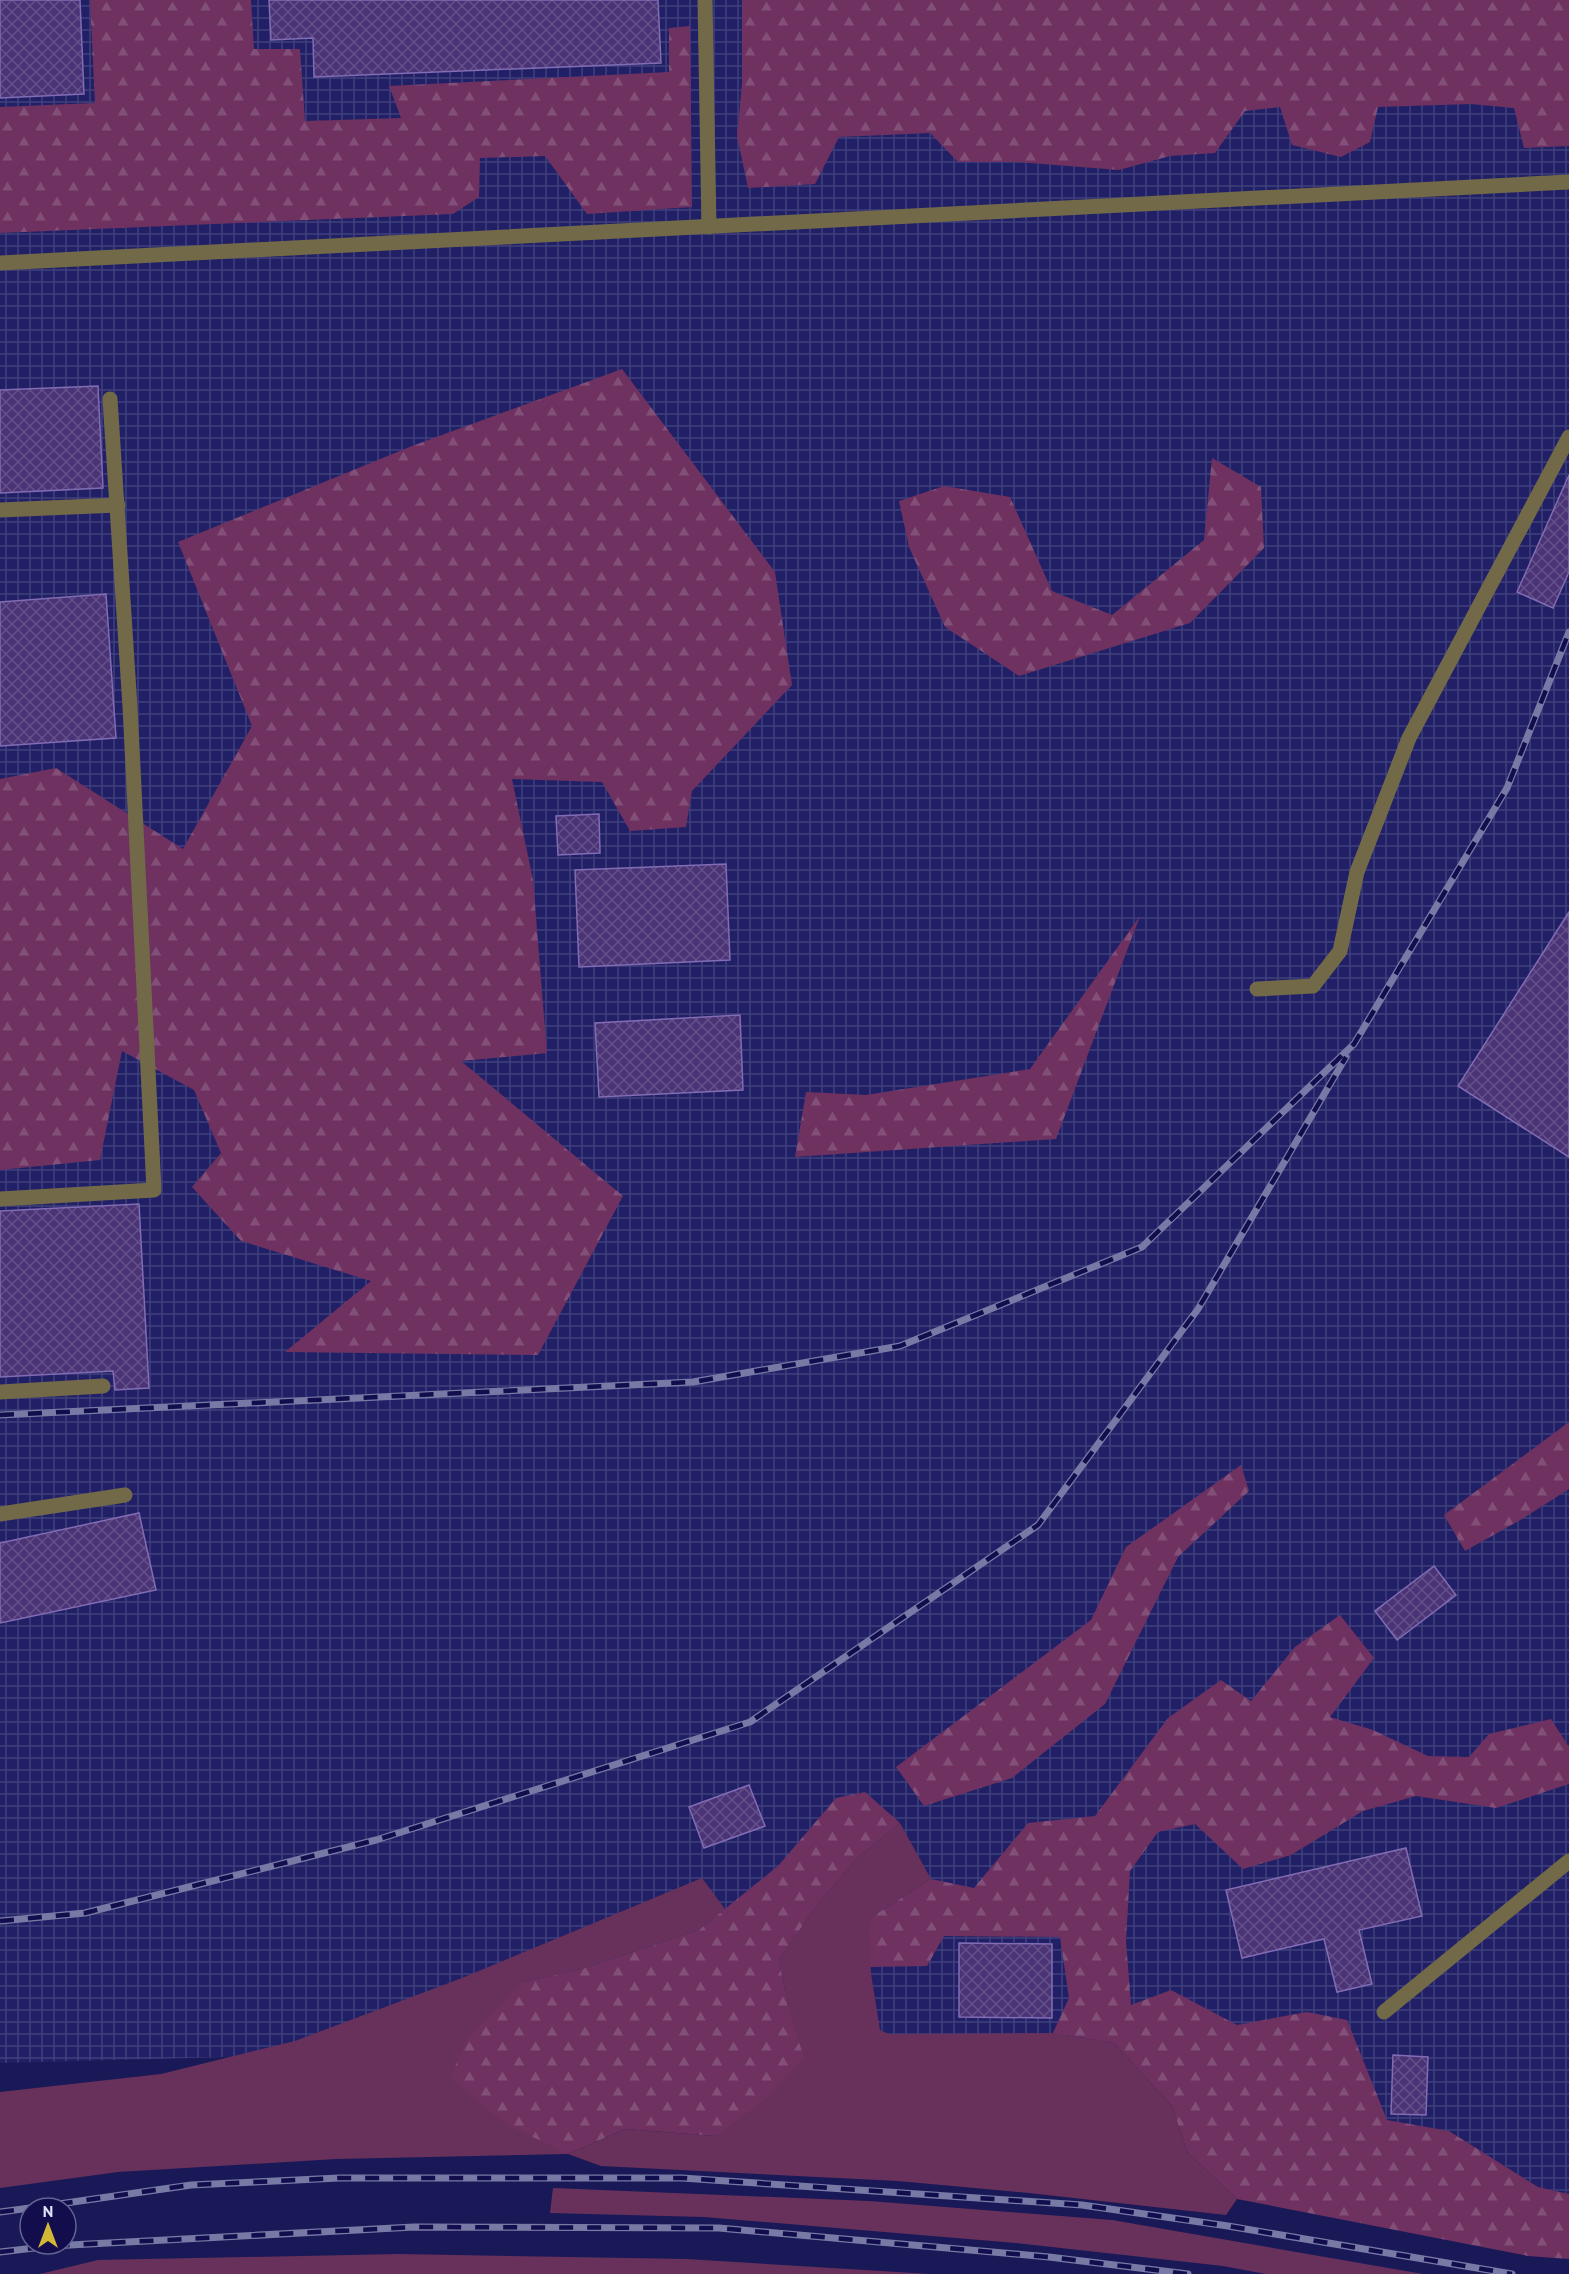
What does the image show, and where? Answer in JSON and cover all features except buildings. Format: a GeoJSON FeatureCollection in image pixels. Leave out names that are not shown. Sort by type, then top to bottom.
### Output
{"type":"FeatureCollection","features":[{"type":"Feature","properties":{"kind":"lane"},"geometry":{"type":"LineString","coordinates":[[705,0],[709,226]]}},
{"type":"Feature","properties":{"kind":"lane"},"geometry":{"type":"LineString","coordinates":[[0,263],[1569,182]]}},
{"type":"Feature","properties":{"kind":"lane"},"geometry":{"type":"LineString","coordinates":[[0,1198],[154,1190],[130,707],[110,399]]}},
{"type":"Feature","properties":{"kind":"lane"},"geometry":{"type":"LineString","coordinates":[[1257,989],[1313,986],[1340,951],[1358,872],[1409,738],[1569,437]]}},
{"type":"Feature","properties":{"kind":"lane"},"geometry":{"type":"LineString","coordinates":[[0,510],[117,505]]}},
{"type":"Feature","properties":{"kind":"lane"},"geometry":{"type":"LineString","coordinates":[[0,1392],[103,1386]]}},
{"type":"Feature","properties":{"kind":"lane"},"geometry":{"type":"LineString","coordinates":[[0,1514],[124,1495]]}},
{"type":"Feature","properties":{"kind":"lane"},"geometry":{"type":"LineString","coordinates":[[1384,2012],[1569,1861]]}},
{"type":"Feature","properties":{"kind":"shaded area"},"geometry":{"type":"Polygon","coordinates":[[[0,0],[1569,0],[1569,2194],[1538,2187],[1449,2131],[1296,2127],[1114,2043],[888,2034],[880,2030],[420,2052],[0,2063],[0,0]]]}},
{"type":"Feature","properties":{"kind":"shaded area"},"geometry":{"type":"Polygon","coordinates":[[[900,1823],[931,1879],[870,1918],[870,1967],[880,2030],[889,2034],[1053,2033],[1114,2043],[1172,2106],[1187,2152],[1237,2199],[1226,2215],[898,2181],[601,2166],[568,2154],[625,2129],[716,2136],[788,2007],[779,1960],[816,1906],[858,1857],[900,1823]]]}},
{"type":"Feature","properties":{"kind":"shaded area"},"geometry":{"type":"Polygon","coordinates":[[[702,1878],[725,1909],[699,1930],[582,1969],[523,1982],[568,2154],[336,2159],[118,2172],[0,2188],[0,2092],[161,2074],[295,2041],[462,1978],[702,1878]]]}},
{"type":"Feature","properties":{"kind":"shaded area"},"geometry":{"type":"Polygon","coordinates":[[[553,2188],[869,2201],[1112,2220],[1423,2274],[1266,2274],[1223,2266],[1016,2243],[704,2217],[550,2213],[553,2188]]]}},
{"type":"Feature","properties":{"kind":"shaded area"},"geometry":{"type":"Polygon","coordinates":[[[399,2254],[686,2259],[930,2274],[40,2274],[98,2260],[399,2254]]]}},
{"type":"Feature","properties":{"kind":"green space"},"geometry":{"type":"Polygon","coordinates":[[[90,0],[251,0],[254,49],[300,49],[305,121],[401,118],[389,86],[669,72],[669,28],[690,26],[692,207],[587,214],[545,156],[480,158],[479,197],[453,214],[0,233],[0,107],[95,103],[90,0]]]}},
{"type":"Feature","properties":{"kind":"green space"},"geometry":{"type":"Polygon","coordinates":[[[742,0],[1569,0],[1569,146],[1524,148],[1514,108],[1471,104],[1378,107],[1370,142],[1341,157],[1292,145],[1280,107],[1245,111],[1215,153],[1170,156],[1119,170],[1017,162],[958,162],[930,133],[839,137],[815,184],[748,188],[737,136],[742,83],[742,0]]]}},
{"type":"Feature","properties":{"kind":"green space"},"geometry":{"type":"Polygon","coordinates":[[[622,369],[775,572],[792,685],[692,791],[686,827],[630,831],[602,782],[512,779],[533,880],[547,1053],[461,1061],[623,1196],[538,1355],[285,1352],[371,1281],[241,1241],[192,1187],[221,1153],[194,1090],[122,1051],[100,1160],[0,1170],[0,779],[56,768],[183,849],[252,726],[178,542],[412,446],[622,369]]]}},
{"type":"Feature","properties":{"kind":"green space"},"geometry":{"type":"Polygon","coordinates":[[[1212,458],[1261,487],[1264,548],[1190,623],[1019,676],[945,627],[909,547],[899,501],[944,486],[1010,497],[1052,591],[1112,615],[1204,540],[1212,458]]]}},
{"type":"Feature","properties":{"kind":"green space"},"geometry":{"type":"Polygon","coordinates":[[[1140,916],[1056,1139],[795,1157],[806,1092],[866,1095],[1030,1069],[1140,916]]]}},
{"type":"Feature","properties":{"kind":"green space"},"geometry":{"type":"Polygon","coordinates":[[[1569,1422],[1569,1489],[1465,1551],[1444,1515],[1569,1422]]]}},
{"type":"Feature","properties":{"kind":"green space"},"geometry":{"type":"Polygon","coordinates":[[[1241,1465],[1249,1491],[1178,1557],[1105,1704],[1012,1778],[924,1806],[896,1767],[1091,1620],[1126,1547],[1241,1465]]]}},
{"type":"Feature","properties":{"kind":"green space"},"geometry":{"type":"Polygon","coordinates":[[[1340,1615],[1374,1658],[1330,1717],[1373,1730],[1428,1756],[1469,1757],[1489,1734],[1551,1719],[1569,1747],[1569,1784],[1496,1808],[1416,1796],[1363,1811],[1291,1855],[1243,1869],[1195,1824],[1158,1832],[1130,1871],[1126,1941],[1131,2005],[1171,1990],[1237,2025],[1307,2012],[1347,2020],[1387,2120],[1449,2131],[1538,2187],[1569,2194],[1569,2259],[1528,2256],[1237,2199],[1187,2152],[1172,2106],[1114,2043],[1053,2033],[1069,1998],[1060,1937],[944,1936],[927,1966],[870,1967],[870,1918],[931,1879],[974,1888],[1028,1823],[1095,1816],[1168,1718],[1221,1680],[1251,1701],[1295,1647],[1340,1615]]]}},
{"type":"Feature","properties":{"kind":"green space"},"geometry":{"type":"Polygon","coordinates":[[[865,1792],[900,1823],[858,1857],[816,1906],[779,1960],[788,2007],[804,2058],[768,2097],[716,2136],[625,2129],[568,2154],[506,2124],[450,2078],[467,2039],[523,1982],[582,1969],[699,1930],[778,1866],[836,1798],[865,1792]]]}},
{"type":"Feature","properties":{"kind":"railway"},"geometry":{"type":"LineString","coordinates":[[0,1415],[693,1382],[900,1346],[1142,1247],[1354,1044],[1507,788],[1569,632]]}},
{"type":"Feature","properties":{"kind":"railway"},"geometry":{"type":"LineString","coordinates":[[0,1921],[85,1913],[376,1840],[750,1722],[1038,1525],[1198,1309],[1346,1057]]}},
{"type":"Feature","properties":{"kind":"railway"},"geometry":{"type":"LineString","coordinates":[[78,2201],[191,2185],[339,2178],[682,2178],[1082,2205],[1228,2226],[1512,2274]]}},
{"type":"Feature","properties":{"kind":"railway"},"geometry":{"type":"LineString","coordinates":[[0,2212],[18,2210]]}},
{"type":"Feature","properties":{"kind":"railway"},"geometry":{"type":"LineString","coordinates":[[0,2252],[51,2246],[414,2227],[719,2228],[1049,2257],[1188,2274]]}}]}
